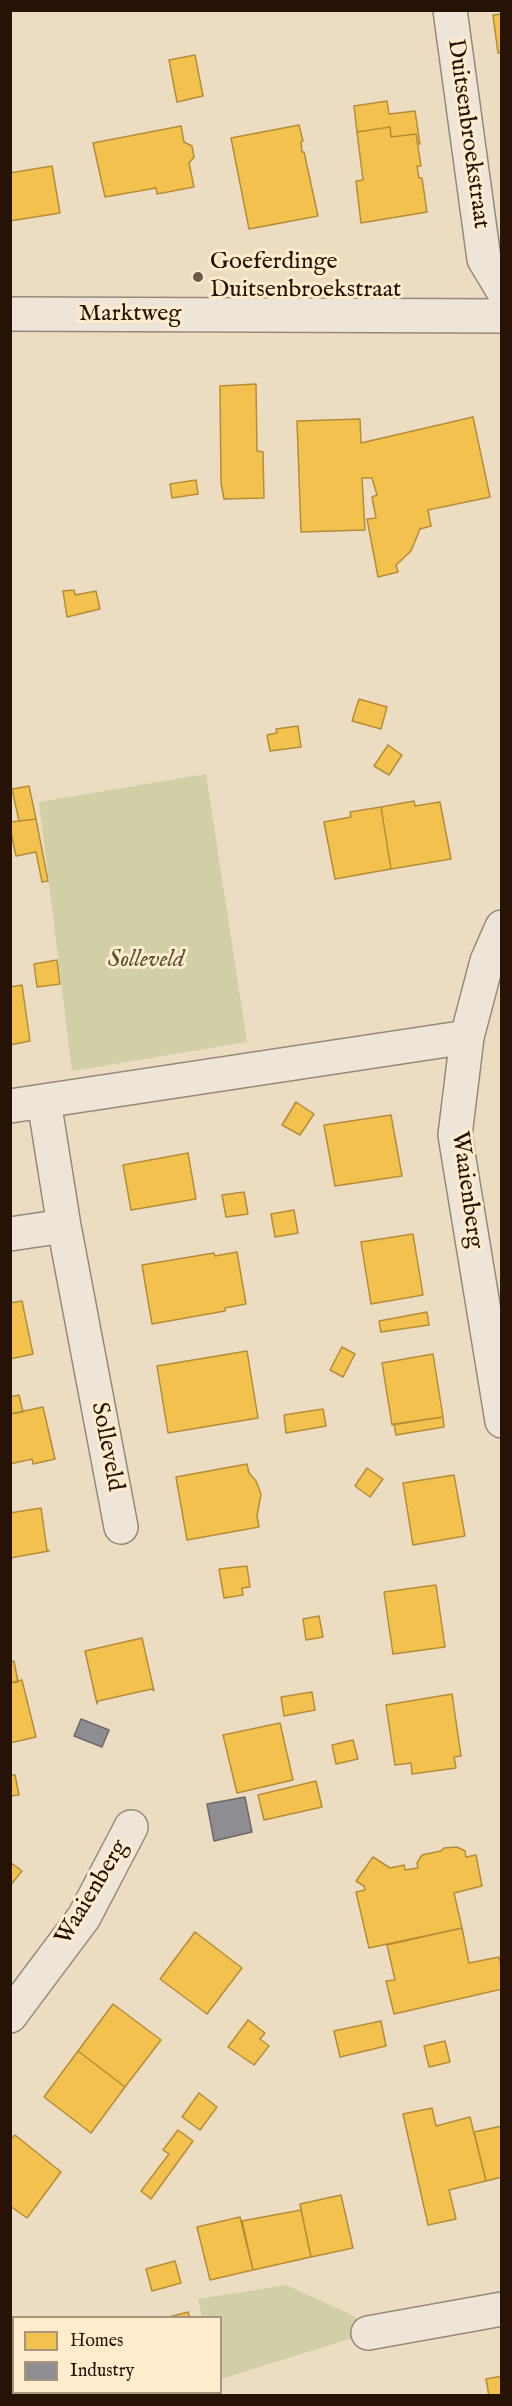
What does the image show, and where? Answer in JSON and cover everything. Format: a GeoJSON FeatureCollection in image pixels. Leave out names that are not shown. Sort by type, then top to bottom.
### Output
{"type":"FeatureCollection","features":[{"type":"Feature","properties":{"kind":"street","name":"Duitsenbroekstraat"},"geometry":{"type":"LineString","coordinates":[[450,10],[484,259],[501,289]]}},
{"type":"Feature","properties":{"kind":"street","name":"Marktweg"},"geometry":{"type":"LineString","coordinates":[[10,315],[501,316]]}},
{"type":"Feature","properties":{"kind":"street","name":"Waaienberg"},"geometry":{"type":"LineString","coordinates":[[501,927],[487,961],[467,1037],[455,1135],[501,1421]]}},
{"type":"Feature","properties":{"kind":"street"},"geometry":{"type":"LineString","coordinates":[[10,1106],[467,1037]]}},
{"type":"Feature","properties":{"kind":"street","name":"Solleveld"},"geometry":{"type":"LineString","coordinates":[[44,1101],[64,1226],[121,1527]]}},
{"type":"Feature","properties":{"kind":"street"},"geometry":{"type":"LineString","coordinates":[[10,1234],[64,1226]]}},
{"type":"Feature","properties":{"kind":"street","name":"Waaienberg"},"geometry":{"type":"LineString","coordinates":[[10,2016],[84,1917],[131,1827]]}},
{"type":"Feature","properties":{"kind":"street"},"geometry":{"type":"LineString","coordinates":[[369,2333],[501,2309]]}},
{"type":"Feature","properties":{"kind":"green space","name":"Solleveld"},"geometry":{"type":"Polygon","coordinates":[[[206,774],[247,1042],[72,1071],[39,802],[206,774]]]}},
{"type":"Feature","properties":{"kind":"green space"},"geometry":{"type":"Polygon","coordinates":[[[286,2285],[354,2316],[368,2333],[222,2379],[222,2316],[202,2316],[198,2299],[286,2285]]]}},
{"type":"Feature","properties":{"kind":"building: Homes"},"geometry":{"type":"Polygon","coordinates":[[[502,14],[502,52],[498,53],[493,15],[502,14]]]}},
{"type":"Feature","properties":{"kind":"building: Homes"},"geometry":{"type":"Polygon","coordinates":[[[195,55],[203,96],[177,102],[169,60],[195,55]]]}},
{"type":"Feature","properties":{"kind":"building: Homes"},"geometry":{"type":"Polygon","coordinates":[[[387,101],[389,114],[415,111],[420,144],[418,144],[416,134],[391,137],[390,127],[357,132],[354,106],[387,101]]]}},
{"type":"Feature","properties":{"kind":"building: Homes"},"geometry":{"type":"Polygon","coordinates":[[[299,125],[303,141],[301,142],[302,152],[304,152],[318,216],[249,229],[231,138],[299,125]]]}},
{"type":"Feature","properties":{"kind":"building: Homes"},"geometry":{"type":"Polygon","coordinates":[[[181,126],[184,142],[192,146],[194,157],[189,163],[194,187],[157,194],[156,188],[105,197],[93,143],[181,126]]]}},
{"type":"Feature","properties":{"kind":"building: Homes"},"geometry":{"type":"Polygon","coordinates":[[[390,127],[391,137],[416,134],[421,166],[417,166],[419,178],[422,178],[427,212],[361,223],[356,181],[363,180],[357,132],[390,127]]]}},
{"type":"Feature","properties":{"kind":"building: Homes"},"geometry":{"type":"Polygon","coordinates":[[[52,166],[60,213],[10,221],[10,173],[52,166]]]}},
{"type":"Feature","properties":{"kind":"building: Homes"},"geometry":{"type":"Polygon","coordinates":[[[256,384],[257,451],[263,452],[264,498],[224,499],[221,483],[220,386],[256,384]]]}},
{"type":"Feature","properties":{"kind":"building: Homes"},"geometry":{"type":"Polygon","coordinates":[[[473,417],[490,497],[428,510],[431,526],[420,529],[411,551],[396,565],[398,572],[378,577],[367,519],[376,518],[372,497],[377,495],[372,478],[362,478],[365,530],[301,532],[297,421],[360,419],[361,443],[473,417]]]}},
{"type":"Feature","properties":{"kind":"building: Homes"},"geometry":{"type":"Polygon","coordinates":[[[196,480],[198,494],[172,498],[170,484],[196,480]]]}},
{"type":"Feature","properties":{"kind":"building: Homes"},"geometry":{"type":"Polygon","coordinates":[[[74,590],[75,595],[96,591],[100,609],[67,617],[63,591],[74,590]]]}},
{"type":"Feature","properties":{"kind":"building: Homes"},"geometry":{"type":"Polygon","coordinates":[[[359,699],[387,707],[381,729],[352,721],[359,699]]]}},
{"type":"Feature","properties":{"kind":"building: Homes"},"geometry":{"type":"Polygon","coordinates":[[[298,726],[301,747],[270,751],[267,735],[277,733],[276,729],[298,726]]]}},
{"type":"Feature","properties":{"kind":"building: Homes"},"geometry":{"type":"Polygon","coordinates":[[[388,745],[402,755],[389,775],[374,766],[388,745]]]}},
{"type":"Feature","properties":{"kind":"building: Homes"},"geometry":{"type":"Polygon","coordinates":[[[29,786],[36,819],[19,821],[12,789],[29,786]]]}},
{"type":"Feature","properties":{"kind":"building: Homes"},"geometry":{"type":"Polygon","coordinates":[[[414,801],[415,806],[440,802],[451,859],[391,869],[381,807],[414,801]]]}},
{"type":"Feature","properties":{"kind":"building: Homes"},"geometry":{"type":"Polygon","coordinates":[[[381,807],[391,869],[335,879],[324,822],[351,817],[350,812],[381,807]]]}},
{"type":"Feature","properties":{"kind":"building: Homes"},"geometry":{"type":"Polygon","coordinates":[[[36,819],[48,881],[42,882],[36,852],[16,856],[10,828],[10,822],[36,819]]]}},
{"type":"Feature","properties":{"kind":"building: Homes"},"geometry":{"type":"Polygon","coordinates":[[[57,960],[60,984],[37,987],[34,964],[57,960]]]}},
{"type":"Feature","properties":{"kind":"building: Homes"},"geometry":{"type":"Polygon","coordinates":[[[22,985],[30,1041],[10,1045],[10,987],[22,985]]]}},
{"type":"Feature","properties":{"kind":"building: Homes"},"geometry":{"type":"Polygon","coordinates":[[[296,1102],[314,1114],[300,1135],[282,1125],[296,1102]]]}},
{"type":"Feature","properties":{"kind":"building: Homes"},"geometry":{"type":"Polygon","coordinates":[[[391,1115],[402,1176],[335,1186],[324,1125],[391,1115]]]}},
{"type":"Feature","properties":{"kind":"building: Homes"},"geometry":{"type":"Polygon","coordinates":[[[188,1153],[196,1199],[131,1210],[123,1165],[188,1153]]]}},
{"type":"Feature","properties":{"kind":"building: Homes"},"geometry":{"type":"Polygon","coordinates":[[[244,1192],[248,1214],[226,1217],[222,1195],[244,1192]]]}},
{"type":"Feature","properties":{"kind":"building: Homes"},"geometry":{"type":"Polygon","coordinates":[[[294,1210],[298,1233],[275,1237],[271,1214],[294,1210]]]}},
{"type":"Feature","properties":{"kind":"building: Homes"},"geometry":{"type":"Polygon","coordinates":[[[413,1234],[423,1295],[371,1304],[361,1242],[413,1234]]]}},
{"type":"Feature","properties":{"kind":"building: Homes"},"geometry":{"type":"Polygon","coordinates":[[[237,1252],[246,1304],[225,1308],[225,1311],[152,1324],[142,1265],[214,1253],[215,1256],[237,1252]]]}},
{"type":"Feature","properties":{"kind":"building: Homes"},"geometry":{"type":"Polygon","coordinates":[[[22,1301],[33,1354],[10,1359],[10,1303],[22,1301]]]}},
{"type":"Feature","properties":{"kind":"building: Homes"},"geometry":{"type":"Polygon","coordinates":[[[427,1312],[429,1325],[381,1332],[379,1321],[427,1312]]]}},
{"type":"Feature","properties":{"kind":"building: Homes"},"geometry":{"type":"Polygon","coordinates":[[[342,1347],[355,1354],[343,1377],[330,1370],[342,1347]]]}},
{"type":"Feature","properties":{"kind":"building: Homes"},"geometry":{"type":"Polygon","coordinates":[[[247,1351],[258,1418],[168,1433],[157,1366],[247,1351]]]}},
{"type":"Feature","properties":{"kind":"building: Homes"},"geometry":{"type":"Polygon","coordinates":[[[433,1354],[443,1417],[392,1425],[382,1363],[433,1354]]]}},
{"type":"Feature","properties":{"kind":"building: Homes"},"geometry":{"type":"Polygon","coordinates":[[[19,1395],[23,1412],[10,1414],[10,1397],[19,1395]]]}},
{"type":"Feature","properties":{"kind":"building: Homes"},"geometry":{"type":"Polygon","coordinates":[[[43,1407],[55,1459],[33,1464],[32,1459],[10,1464],[10,1414],[43,1407]]]}},
{"type":"Feature","properties":{"kind":"building: Homes"},"geometry":{"type":"Polygon","coordinates":[[[323,1409],[326,1426],[286,1433],[284,1415],[323,1409]]]}},
{"type":"Feature","properties":{"kind":"building: Homes"},"geometry":{"type":"Polygon","coordinates":[[[443,1417],[444,1427],[396,1435],[394,1424],[443,1417]]]}},
{"type":"Feature","properties":{"kind":"building: Homes"},"geometry":{"type":"Polygon","coordinates":[[[247,1464],[249,1473],[256,1481],[261,1494],[257,1516],[259,1527],[187,1540],[176,1477],[247,1464]]]}},
{"type":"Feature","properties":{"kind":"building: Homes"},"geometry":{"type":"Polygon","coordinates":[[[367,1468],[383,1479],[370,1497],[355,1486],[367,1468]]]}},
{"type":"Feature","properties":{"kind":"building: Homes"},"geometry":{"type":"Polygon","coordinates":[[[454,1475],[465,1536],[413,1545],[403,1483],[454,1475]]]}},
{"type":"Feature","properties":{"kind":"building: Homes"},"geometry":{"type":"Polygon","coordinates":[[[41,1508],[49,1551],[10,1558],[10,1513],[41,1508]]]}},
{"type":"Feature","properties":{"kind":"building: Homes"},"geometry":{"type":"Polygon","coordinates":[[[247,1566],[250,1587],[242,1588],[243,1595],[224,1598],[219,1569],[247,1566]]]}},
{"type":"Feature","properties":{"kind":"building: Homes"},"geometry":{"type":"Polygon","coordinates":[[[436,1585],[445,1647],[393,1654],[384,1592],[436,1585]]]}},
{"type":"Feature","properties":{"kind":"building: Homes"},"geometry":{"type":"Polygon","coordinates":[[[319,1616],[323,1637],[306,1640],[303,1619],[319,1616]]]}},
{"type":"Feature","properties":{"kind":"building: Homes"},"geometry":{"type":"Polygon","coordinates":[[[142,1638],[154,1691],[152,1689],[98,1701],[97,1704],[85,1651],[142,1638]]]}},
{"type":"Feature","properties":{"kind":"building: Homes"},"geometry":{"type":"Polygon","coordinates":[[[14,1661],[18,1682],[10,1683],[10,1662],[14,1661]]]}},
{"type":"Feature","properties":{"kind":"building: Homes"},"geometry":{"type":"Polygon","coordinates":[[[22,1680],[36,1737],[10,1743],[10,1683],[22,1680]]]}},
{"type":"Feature","properties":{"kind":"building: Homes"},"geometry":{"type":"Polygon","coordinates":[[[312,1692],[315,1710],[284,1716],[281,1697],[312,1692]]]}},
{"type":"Feature","properties":{"kind":"building: Homes"},"geometry":{"type":"Polygon","coordinates":[[[452,1694],[461,1756],[454,1757],[456,1768],[412,1774],[411,1763],[395,1765],[386,1705],[452,1694]]]}},
{"type":"Feature","properties":{"kind":"building: Homes"},"geometry":{"type":"Polygon","coordinates":[[[280,1723],[293,1780],[237,1793],[223,1735],[280,1723]]]}},
{"type":"Feature","properties":{"kind":"building: Homes"},"geometry":{"type":"Polygon","coordinates":[[[353,1740],[358,1759],[336,1764],[332,1745],[353,1740]]]}},
{"type":"Feature","properties":{"kind":"building: Homes"},"geometry":{"type":"Polygon","coordinates":[[[10,1775],[15,1775],[19,1795],[10,1796],[10,1775]]]}},
{"type":"Feature","properties":{"kind":"building: Homes"},"geometry":{"type":"Polygon","coordinates":[[[316,1781],[322,1807],[264,1820],[258,1795],[316,1781]]]}},
{"type":"Feature","properties":{"kind":"building: Homes"},"geometry":{"type":"Polygon","coordinates":[[[457,1847],[465,1851],[466,1857],[476,1855],[482,1886],[454,1893],[462,1928],[369,1948],[356,1892],[365,1890],[364,1886],[356,1881],[373,1857],[390,1868],[404,1865],[405,1870],[418,1868],[417,1863],[422,1855],[441,1851],[444,1848],[457,1847]]]}},
{"type":"Feature","properties":{"kind":"building: Homes"},"geometry":{"type":"Polygon","coordinates":[[[10,1862],[22,1871],[10,1886],[10,1862]]]}},
{"type":"Feature","properties":{"kind":"building: Homes"},"geometry":{"type":"Polygon","coordinates":[[[462,1928],[469,1963],[499,1957],[502,1969],[502,1989],[394,2014],[386,1981],[395,1980],[387,1945],[462,1928]]]}},
{"type":"Feature","properties":{"kind":"building: Homes"},"geometry":{"type":"Polygon","coordinates":[[[195,1932],[242,1968],[207,2014],[160,1979],[195,1932]]]}},
{"type":"Feature","properties":{"kind":"building: Homes"},"geometry":{"type":"Polygon","coordinates":[[[113,2004],[161,2040],[125,2087],[78,2051],[113,2004]]]}},
{"type":"Feature","properties":{"kind":"building: Homes"},"geometry":{"type":"Polygon","coordinates":[[[248,2020],[265,2033],[260,2039],[269,2046],[254,2065],[228,2047],[248,2020]]]}},
{"type":"Feature","properties":{"kind":"building: Homes"},"geometry":{"type":"Polygon","coordinates":[[[381,2021],[386,2046],[340,2057],[334,2031],[381,2021]]]}},
{"type":"Feature","properties":{"kind":"building: Homes"},"geometry":{"type":"Polygon","coordinates":[[[445,2041],[450,2062],[429,2067],[424,2046],[445,2041]]]}},
{"type":"Feature","properties":{"kind":"building: Homes"},"geometry":{"type":"Polygon","coordinates":[[[78,2051],[125,2087],[91,2133],[44,2097],[78,2051]]]}},
{"type":"Feature","properties":{"kind":"building: Homes"},"geometry":{"type":"Polygon","coordinates":[[[199,2093],[217,2107],[200,2130],[182,2117],[199,2093]]]}},
{"type":"Feature","properties":{"kind":"building: Homes"},"geometry":{"type":"Polygon","coordinates":[[[432,2108],[436,2126],[470,2117],[486,2181],[449,2190],[456,2219],[428,2225],[403,2114],[432,2108]]]}},
{"type":"Feature","properties":{"kind":"building: Homes"},"geometry":{"type":"Polygon","coordinates":[[[502,2126],[502,2177],[486,2181],[474,2132],[502,2126]]]}},
{"type":"Feature","properties":{"kind":"building: Homes"},"geometry":{"type":"Polygon","coordinates":[[[178,2130],[193,2141],[151,2199],[141,2191],[169,2154],[163,2150],[178,2130]]]}},
{"type":"Feature","properties":{"kind":"building: Homes"},"geometry":{"type":"Polygon","coordinates":[[[15,2135],[61,2172],[27,2218],[10,2206],[10,2140],[15,2135]]]}},
{"type":"Feature","properties":{"kind":"building: Homes"},"geometry":{"type":"Polygon","coordinates":[[[341,2195],[353,2248],[311,2257],[300,2204],[341,2195]]]}},
{"type":"Feature","properties":{"kind":"building: Homes"},"geometry":{"type":"Polygon","coordinates":[[[301,2210],[311,2257],[253,2270],[242,2221],[301,2210]]]}},
{"type":"Feature","properties":{"kind":"building: Homes"},"geometry":{"type":"Polygon","coordinates":[[[240,2217],[253,2270],[210,2280],[197,2227],[240,2217]]]}},
{"type":"Feature","properties":{"kind":"building: Homes"},"geometry":{"type":"Polygon","coordinates":[[[175,2261],[181,2283],[152,2291],[146,2269],[175,2261]]]}},
{"type":"Feature","properties":{"kind":"building: Homes"},"geometry":{"type":"Polygon","coordinates":[[[188,2312],[189,2316],[173,2316],[188,2312]]]}},
{"type":"Feature","properties":{"kind":"building: Homes"},"geometry":{"type":"Polygon","coordinates":[[[502,2376],[502,2396],[489,2396],[486,2379],[502,2376]]]}},
{"type":"Feature","properties":{"kind":"building: Industry"},"geometry":{"type":"Polygon","coordinates":[[[81,1719],[109,1730],[102,1747],[74,1736],[81,1719]]]}},
{"type":"Feature","properties":{"kind":"building: Industry"},"geometry":{"type":"Polygon","coordinates":[[[245,1797],[252,1832],[214,1841],[207,1804],[245,1797]]]}},
{"type":"Feature","properties":{"kind":"place","name":"Goeferdinge Duitsenbroekstraat"},"geometry":{"type":"Point","coordinates":[198,277]}}]}
